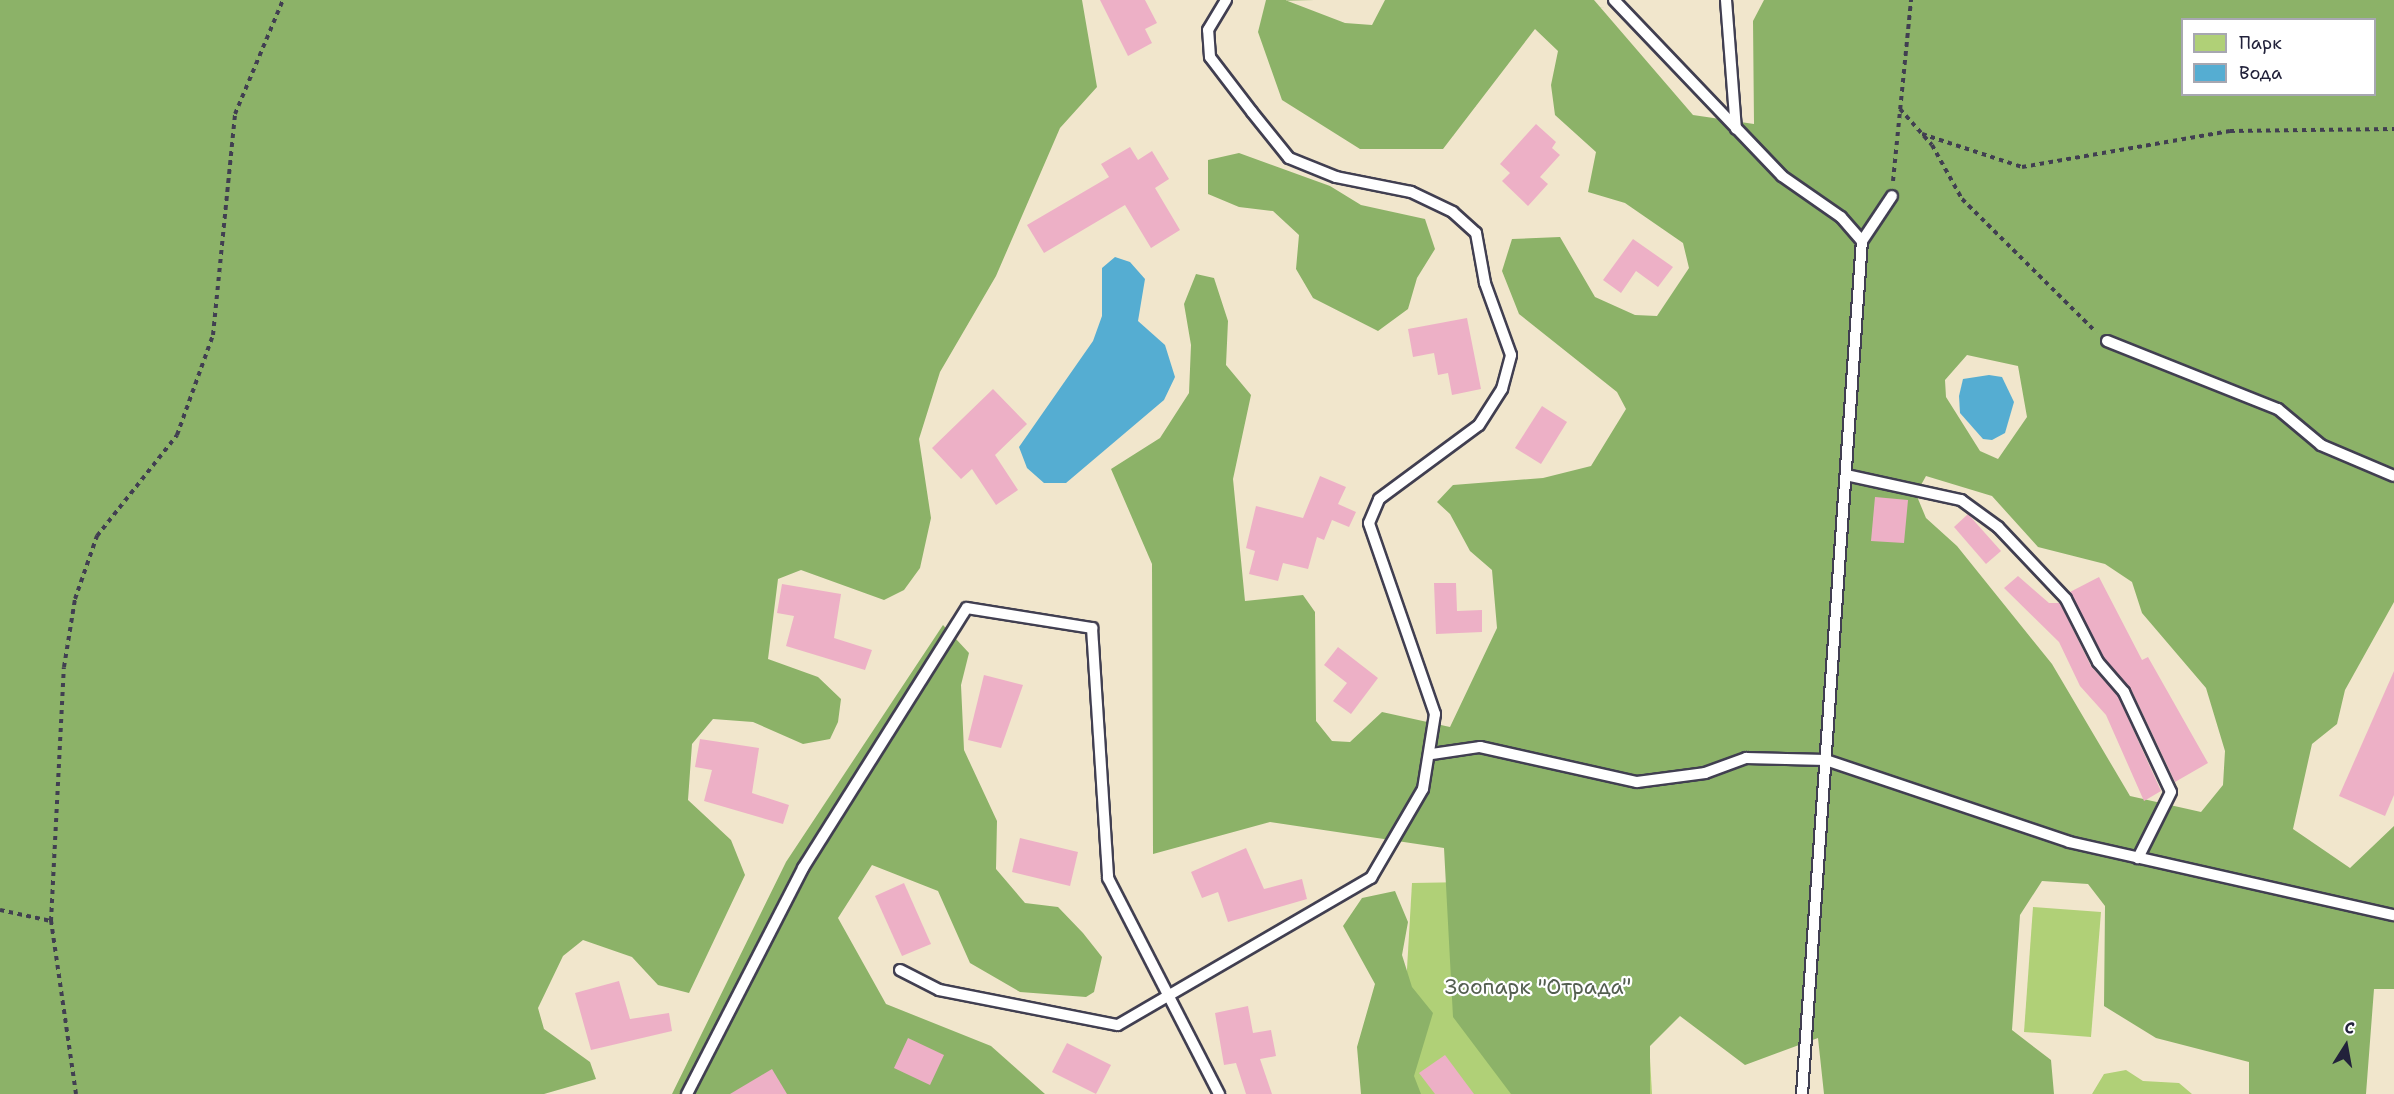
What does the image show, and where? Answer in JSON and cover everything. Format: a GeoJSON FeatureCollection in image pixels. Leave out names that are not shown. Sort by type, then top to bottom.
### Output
{"type":"FeatureCollection","features":[{"type":"Feature","properties":{"kind":"lane"},"geometry":{"type":"LineString","coordinates":[[900,970],[939,990],[1118,1025],[1168,1001],[1371,878],[1424,789],[1432,754],[1435,714],[1369,523],[1379,499],[1479,424],[1502,389],[1511,355],[1485,284],[1476,233],[1461,219],[1411,192],[1336,177],[1289,158],[1252,112],[1210,57],[1208,30],[1226,0]]}},
{"type":"Feature","properties":{"kind":"lane"},"geometry":{"type":"LineString","coordinates":[[1614,0],[1782,176],[1841,217],[1862,241]]}},
{"type":"Feature","properties":{"kind":"lane"},"geometry":{"type":"LineString","coordinates":[[1726,0],[1737,129]]}},
{"type":"Feature","properties":{"kind":"lane"},"geometry":{"type":"LineString","coordinates":[[1802,1094],[1862,241],[1892,196]]}},
{"type":"Feature","properties":{"kind":"lane"},"geometry":{"type":"LineString","coordinates":[[2107,341],[2278,409],[2321,445],[2394,476]]}},
{"type":"Feature","properties":{"kind":"lane"},"geometry":{"type":"LineString","coordinates":[[1846,475],[1961,500],[1998,527],[2066,599],[2098,662],[2124,692],[2171,792],[2138,858]]}},
{"type":"Feature","properties":{"kind":"lane"},"geometry":{"type":"LineString","coordinates":[[687,1094],[803,868],[967,608],[1092,628],[1108,878],[1168,1001],[1219,1094]]}},
{"type":"Feature","properties":{"kind":"lane"},"geometry":{"type":"LineString","coordinates":[[1432,754],[1480,747],[1637,782],[1705,773],[1746,758],[1826,760],[2069,842],[2394,915]]}},
{"type":"Feature","properties":{"kind":"path"},"geometry":{"type":"LineString","coordinates":[[76,1094],[51,921],[64,667],[75,599],[97,536],[177,435],[213,335],[235,114],[283,0]]}},
{"type":"Feature","properties":{"kind":"path"},"geometry":{"type":"LineString","coordinates":[[1892,196],[1911,0]]}},
{"type":"Feature","properties":{"kind":"path"},"geometry":{"type":"LineString","coordinates":[[1900,109],[1922,134],[1962,199],[2107,341]]}},
{"type":"Feature","properties":{"kind":"path"},"geometry":{"type":"LineString","coordinates":[[1922,134],[2022,167],[2230,131],[2394,129]]}},
{"type":"Feature","properties":{"kind":"path"},"geometry":{"type":"LineString","coordinates":[[0,910],[51,921]]}},
{"type":"Feature","properties":{"kind":"green space"},"geometry":{"type":"Polygon","coordinates":[[[0,0],[1082,0],[1097,87],[1060,128],[996,276],[940,372],[919,439],[931,518],[920,568],[904,590],[884,600],[801,570],[778,579],[768,659],[818,677],[841,699],[838,722],[830,739],[803,744],[753,722],[713,719],[692,744],[688,800],[731,840],[745,875],[689,993],[658,985],[632,957],[583,940],[563,956],[538,1008],[544,1029],[590,1062],[596,1079],[544,1094],[0,1094],[0,0]]]}},
{"type":"Feature","properties":{"kind":"green space"},"geometry":{"type":"Polygon","coordinates":[[[1266,0],[1285,0],[1345,23],[1372,25],[1385,0],[1594,0],[1693,115],[1754,124],[1753,21],[1764,0],[2394,0],[2394,602],[2345,690],[2337,724],[2312,744],[2293,829],[2350,868],[2394,826],[2394,989],[2374,989],[2366,1094],[2249,1094],[2249,1062],[2156,1038],[2104,1006],[2105,906],[2088,884],[2042,881],[2020,915],[2012,1030],[2051,1060],[2054,1094],[1824,1094],[1818,1038],[1745,1065],[1680,1016],[1650,1046],[1650,1094],[1511,1094],[1453,1017],[1444,848],[1270,822],[1153,854],[1152,564],[1111,469],[1160,438],[1189,393],[1191,345],[1184,304],[1196,274],[1214,278],[1228,321],[1226,365],[1251,395],[1233,479],[1245,601],[1303,595],[1315,612],[1316,721],[1332,741],[1350,742],[1382,712],[1450,727],[1497,628],[1492,570],[1470,551],[1450,514],[1437,502],[1453,485],[1543,478],[1591,466],[1626,409],[1617,392],[1519,314],[1502,271],[1512,239],[1560,237],[1595,297],[1635,315],[1657,316],[1689,268],[1683,243],[1625,203],[1588,192],[1596,152],[1555,115],[1551,85],[1558,51],[1535,29],[1443,149],[1360,149],[1282,100],[1258,32],[1266,0]],[[1967,355],[1945,380],[1946,397],[1980,451],[1998,459],[2027,417],[2018,366],[1967,355]],[[1926,476],[1916,494],[1926,518],[1957,546],[2052,664],[2130,796],[2201,812],[2223,785],[2225,751],[2206,688],[2142,613],[2132,582],[2105,564],[2038,547],[1992,496],[1926,476]]]}},
{"type":"Feature","properties":{"kind":"green space"},"geometry":{"type":"Polygon","coordinates":[[[1239,153],[1330,186],[1361,205],[1425,219],[1435,249],[1417,278],[1408,309],[1378,331],[1313,298],[1296,269],[1299,235],[1273,211],[1239,207],[1208,194],[1208,160],[1239,153]]]}},
{"type":"Feature","properties":{"kind":"green space"},"geometry":{"type":"Polygon","coordinates":[[[943,625],[969,653],[961,685],[964,750],[997,821],[996,869],[1025,903],[1058,907],[1083,933],[1102,957],[1094,992],[1086,997],[1020,992],[970,963],[938,891],[872,865],[838,918],[886,1004],[991,1046],[1045,1094],[672,1094],[786,862],[943,625]]]}},
{"type":"Feature","properties":{"kind":"green space","name":"Зоопарк \"Отрада\""},"geometry":{"type":"Polygon","coordinates":[[[1640,879],[1652,1094],[1417,1094],[1401,1072],[1412,883],[1640,879]]]}},
{"type":"Feature","properties":{"kind":"green space"},"geometry":{"type":"Polygon","coordinates":[[[1395,891],[1408,922],[1402,955],[1412,987],[1433,1013],[1414,1076],[1421,1094],[1361,1094],[1357,1047],[1375,984],[1343,926],[1362,898],[1395,891]]]}},
{"type":"Feature","properties":{"kind":"green space"},"geometry":{"type":"Polygon","coordinates":[[[2033,907],[2101,912],[2091,1037],[2024,1032],[2033,907]]]}},
{"type":"Feature","properties":{"kind":"green space"},"geometry":{"type":"Polygon","coordinates":[[[2126,1070],[2143,1081],[2179,1083],[2192,1094],[2092,1094],[2104,1074],[2126,1070]]]}},
{"type":"Feature","properties":{"kind":"water"},"geometry":{"type":"Polygon","coordinates":[[[1115,257],[1130,262],[1145,279],[1138,321],[1165,345],[1175,377],[1164,400],[1066,483],[1044,483],[1027,468],[1019,447],[1093,341],[1102,316],[1102,268],[1115,257]]]}},
{"type":"Feature","properties":{"kind":"water"},"geometry":{"type":"Polygon","coordinates":[[[1989,375],[2002,377],[2014,402],[2005,433],[1992,440],[1983,439],[1960,413],[1959,396],[1963,379],[1989,375]]]}},
{"type":"Feature","properties":{"kind":"building"},"geometry":{"type":"Polygon","coordinates":[[[1100,0],[1145,0],[1157,23],[1145,29],[1152,43],[1128,56],[1100,0]]]}},
{"type":"Feature","properties":{"kind":"building"},"geometry":{"type":"Polygon","coordinates":[[[1536,124],[1556,142],[1552,148],[1560,155],[1540,177],[1548,184],[1528,206],[1502,181],[1510,173],[1500,164],[1536,124]]]}},
{"type":"Feature","properties":{"kind":"building"},"geometry":{"type":"Polygon","coordinates":[[[1130,147],[1138,160],[1152,151],[1169,179],[1155,188],[1180,230],[1151,248],[1125,205],[1044,253],[1027,225],[1109,177],[1101,164],[1130,147]]]}},
{"type":"Feature","properties":{"kind":"building"},"geometry":{"type":"Polygon","coordinates":[[[1633,239],[1673,267],[1658,287],[1636,271],[1621,293],[1603,280],[1633,239]]]}},
{"type":"Feature","properties":{"kind":"building"},"geometry":{"type":"Polygon","coordinates":[[[1467,318],[1481,389],[1452,395],[1448,373],[1438,375],[1434,353],[1413,357],[1408,329],[1467,318]]]}},
{"type":"Feature","properties":{"kind":"building"},"geometry":{"type":"Polygon","coordinates":[[[993,389],[1027,424],[995,455],[1018,490],[996,505],[972,469],[961,479],[932,448],[993,389]]]}},
{"type":"Feature","properties":{"kind":"building"},"geometry":{"type":"Polygon","coordinates":[[[1542,406],[1567,422],[1541,464],[1515,448],[1542,406]]]}},
{"type":"Feature","properties":{"kind":"building"},"geometry":{"type":"Polygon","coordinates":[[[1320,476],[1346,487],[1338,504],[1356,512],[1349,527],[1332,520],[1324,540],[1317,537],[1308,569],[1283,563],[1278,581],[1249,574],[1255,551],[1246,548],[1256,506],[1303,518],[1320,476]]]}},
{"type":"Feature","properties":{"kind":"building"},"geometry":{"type":"Polygon","coordinates":[[[1875,497],[1908,500],[1904,543],[1871,541],[1875,497]]]}},
{"type":"Feature","properties":{"kind":"building"},"geometry":{"type":"Polygon","coordinates":[[[1968,514],[2001,551],[1986,564],[1954,527],[1968,514]]]}},
{"type":"Feature","properties":{"kind":"building"},"geometry":{"type":"Polygon","coordinates":[[[2018,576],[2049,603],[2060,603],[2091,666],[2118,696],[2161,791],[2144,801],[2106,715],[2080,686],[2059,642],[2004,588],[2018,576]]]}},
{"type":"Feature","properties":{"kind":"building"},"geometry":{"type":"Polygon","coordinates":[[[2099,577],[2142,660],[2148,657],[2208,763],[2175,782],[2131,689],[2104,658],[2070,592],[2099,577]]]}},
{"type":"Feature","properties":{"kind":"building"},"geometry":{"type":"Polygon","coordinates":[[[1434,583],[1456,583],[1457,611],[1482,610],[1482,632],[1436,634],[1434,583]]]}},
{"type":"Feature","properties":{"kind":"building"},"geometry":{"type":"Polygon","coordinates":[[[782,584],[841,594],[834,638],[872,650],[865,670],[786,646],[794,616],[777,613],[782,584]]]}},
{"type":"Feature","properties":{"kind":"building"},"geometry":{"type":"Polygon","coordinates":[[[1338,647],[1378,678],[1351,714],[1333,701],[1347,683],[1324,665],[1338,647]]]}},
{"type":"Feature","properties":{"kind":"building"},"geometry":{"type":"Polygon","coordinates":[[[2394,671],[2394,795],[2385,816],[2339,796],[2394,671]]]}},
{"type":"Feature","properties":{"kind":"building"},"geometry":{"type":"Polygon","coordinates":[[[984,675],[1023,685],[1001,748],[968,740],[984,675]]]}},
{"type":"Feature","properties":{"kind":"building"},"geometry":{"type":"Polygon","coordinates":[[[700,739],[759,748],[752,793],[789,805],[783,824],[704,801],[712,770],[695,767],[700,739]]]}},
{"type":"Feature","properties":{"kind":"building"},"geometry":{"type":"Polygon","coordinates":[[[1020,838],[1078,852],[1070,886],[1012,872],[1020,838]]]}},
{"type":"Feature","properties":{"kind":"building"},"geometry":{"type":"Polygon","coordinates":[[[1246,848],[1264,889],[1302,879],[1307,899],[1228,922],[1218,892],[1202,898],[1191,872],[1246,848]]]}},
{"type":"Feature","properties":{"kind":"building"},"geometry":{"type":"Polygon","coordinates":[[[904,883],[931,944],[902,956],[875,896],[904,883]]]}},
{"type":"Feature","properties":{"kind":"building"},"geometry":{"type":"Polygon","coordinates":[[[619,981],[630,1019],[669,1013],[672,1031],[591,1050],[575,993],[619,981]]]}},
{"type":"Feature","properties":{"kind":"building"},"geometry":{"type":"Polygon","coordinates":[[[1248,1006],[1253,1033],[1271,1030],[1276,1056],[1260,1059],[1272,1094],[1246,1094],[1236,1063],[1224,1065],[1215,1013],[1248,1006]]]}},
{"type":"Feature","properties":{"kind":"building"},"geometry":{"type":"Polygon","coordinates":[[[908,1038],[944,1055],[930,1085],[894,1068],[908,1038]]]}},
{"type":"Feature","properties":{"kind":"building"},"geometry":{"type":"Polygon","coordinates":[[[1067,1043],[1111,1065],[1096,1094],[1052,1072],[1067,1043]]]}},
{"type":"Feature","properties":{"kind":"building"},"geometry":{"type":"Polygon","coordinates":[[[1445,1055],[1474,1094],[1435,1094],[1419,1073],[1445,1055]]]}},
{"type":"Feature","properties":{"kind":"building"},"geometry":{"type":"Polygon","coordinates":[[[772,1069],[787,1094],[730,1094],[772,1069]]]}}]}
